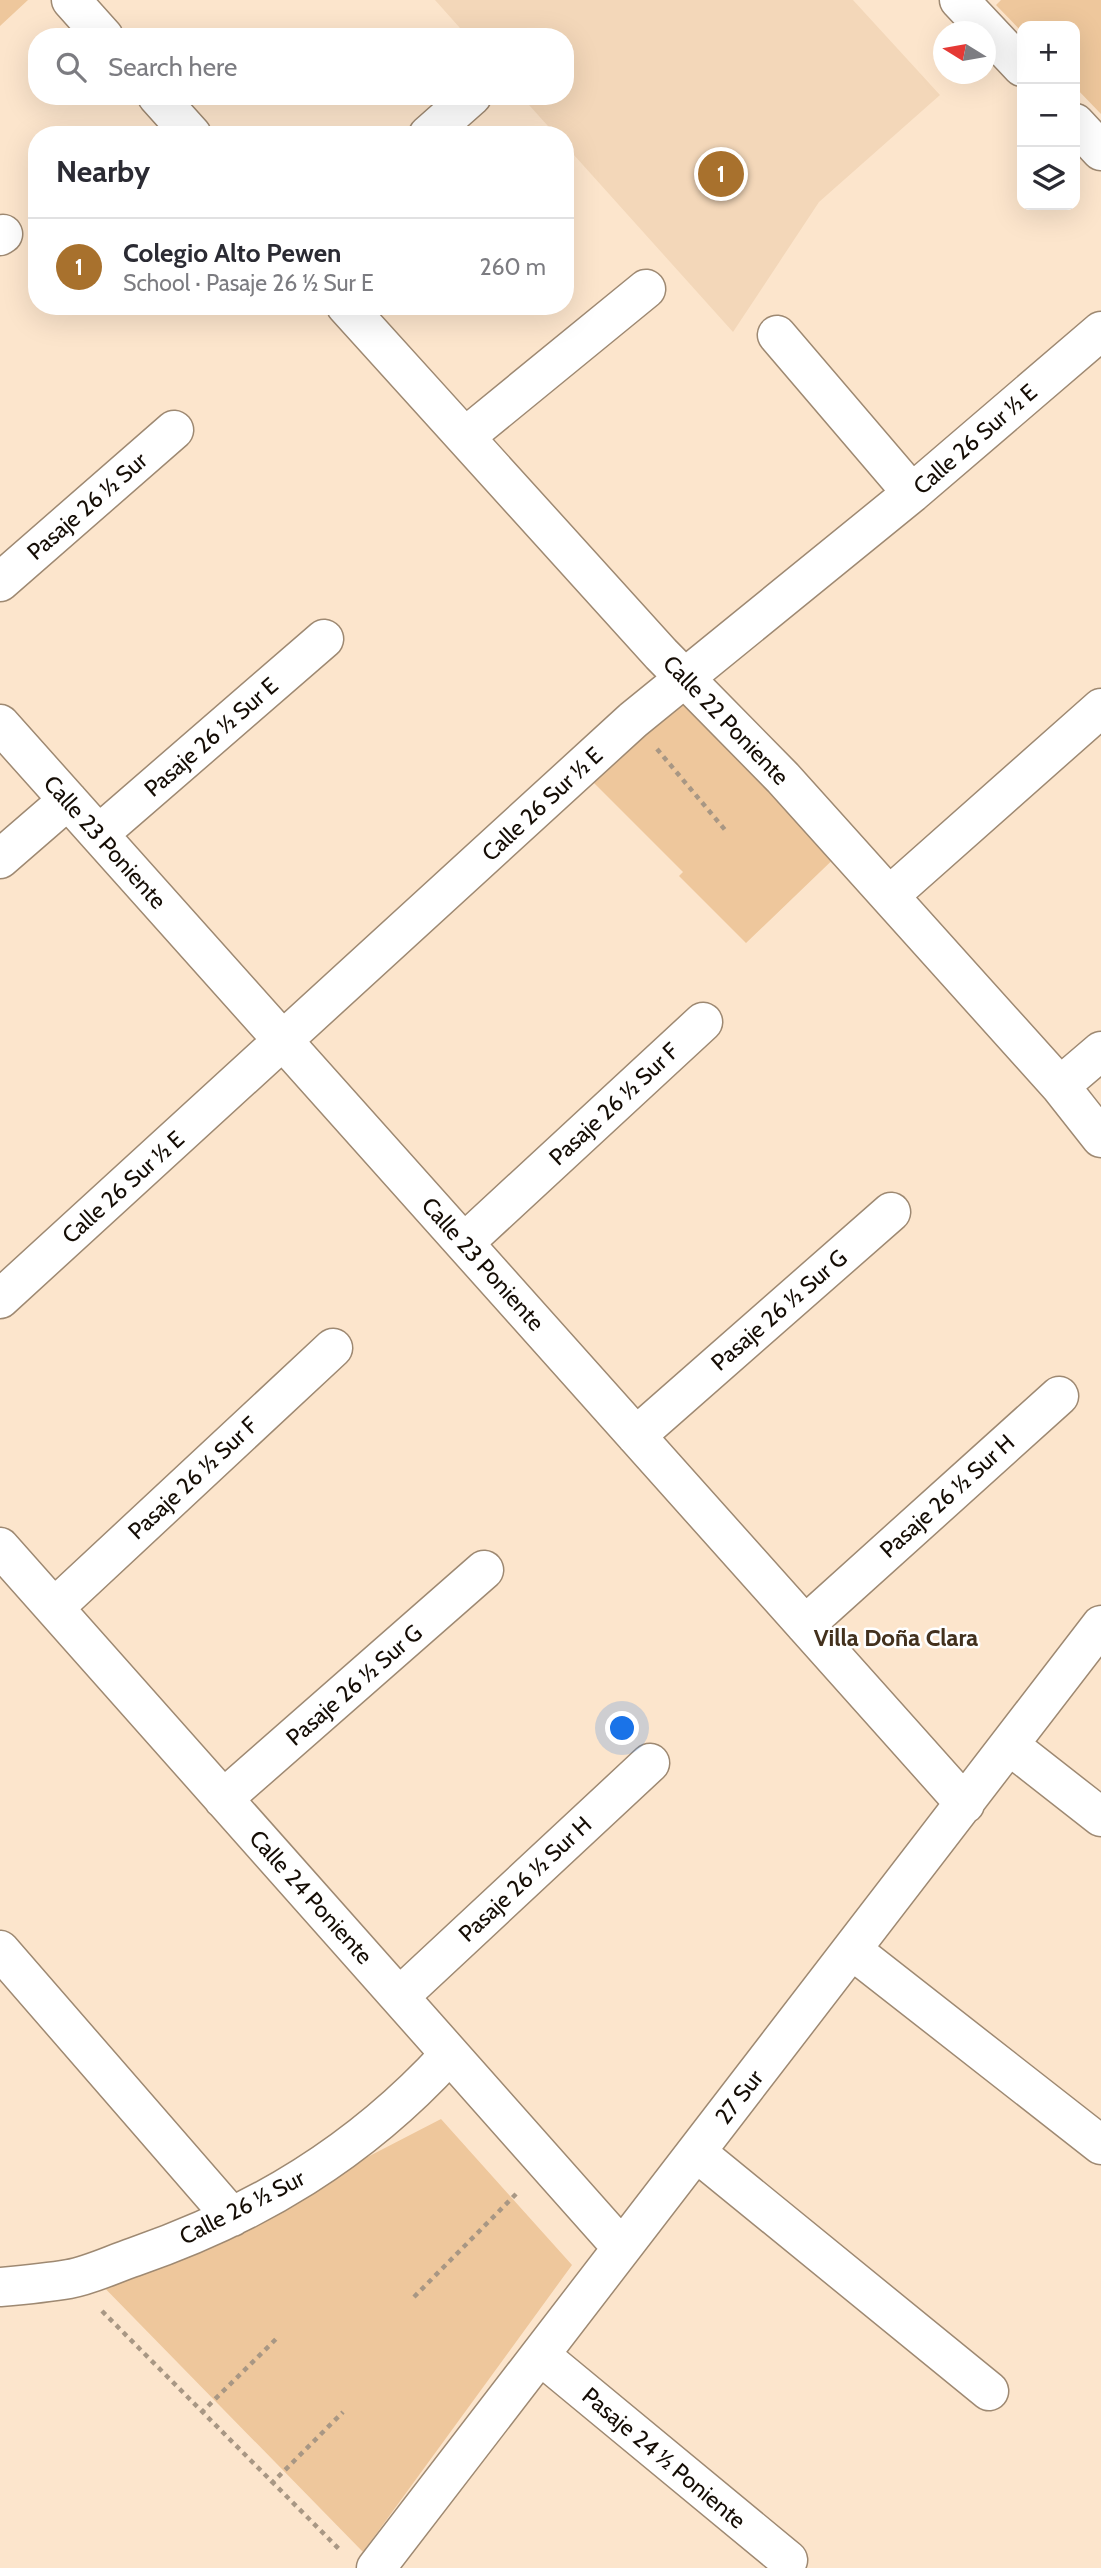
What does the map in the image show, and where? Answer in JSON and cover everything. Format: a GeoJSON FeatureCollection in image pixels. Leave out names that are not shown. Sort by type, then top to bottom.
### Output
{"type":"FeatureCollection","features":[{"type":"Feature","properties":{"kind":"street"},"geometry":{"type":"LineString","coordinates":[[71,0],[96,28]]}},
{"type":"Feature","properties":{"kind":"street"},"geometry":{"type":"LineString","coordinates":[[962,1],[1017,62]]}},
{"type":"Feature","properties":{"kind":"street"},"geometry":{"type":"LineString","coordinates":[[165,105],[184,126]]}},
{"type":"Feature","properties":{"kind":"street"},"geometry":{"type":"LineString","coordinates":[[438,126],[462,105]]}},
{"type":"Feature","properties":{"kind":"street"},"geometry":{"type":"LineString","coordinates":[[1080,128],[1101,150]]}},
{"type":"Feature","properties":{"kind":"street"},"geometry":{"type":"LineString","coordinates":[[465,437],[646,289]]}},
{"type":"Feature","properties":{"kind":"street","name":"Calle 22 Poniente"},"geometry":{"type":"LineString","coordinates":[[354,315],[684,676],[783,778],[1060,1086],[1101,1138]]}},
{"type":"Feature","properties":{"kind":"street","name":"Calle 26 Sur ½ E"},"geometry":{"type":"LineString","coordinates":[[0,1299],[633,720],[912,493],[1101,331]]}},
{"type":"Feature","properties":{"kind":"street"},"geometry":{"type":"LineString","coordinates":[[777,335],[912,493]]}},
{"type":"Feature","properties":{"kind":"street","name":"Pasaje 26 ½ Sur"},"geometry":{"type":"LineString","coordinates":[[0,582],[174,430]]}},
{"type":"Feature","properties":{"kind":"street","name":"Pasaje 26 ½ Sur E"},"geometry":{"type":"LineString","coordinates":[[99,834],[324,639]]}},
{"type":"Feature","properties":{"kind":"street"},"geometry":{"type":"LineString","coordinates":[[889,895],[1101,708]]}},
{"type":"Feature","properties":{"kind":"street","name":"Calle 23 Poniente"},"geometry":{"type":"LineString","coordinates":[[0,724],[965,1804]]}},
{"type":"Feature","properties":{"kind":"street"},"geometry":{"type":"LineString","coordinates":[[0,859],[68,800]]}},
{"type":"Feature","properties":{"kind":"street","name":"Pasaje 26 ½ Sur F"},"geometry":{"type":"LineString","coordinates":[[464,1243],[703,1022]]}},
{"type":"Feature","properties":{"kind":"street"},"geometry":{"type":"LineString","coordinates":[[1060,1086],[1101,1051]]}},
{"type":"Feature","properties":{"kind":"street","name":"Pasaje 26 ½ Sur G"},"geometry":{"type":"LineString","coordinates":[[635,1436],[891,1212]]}},
{"type":"Feature","properties":{"kind":"street","name":"Pasaje 26 ½ Sur F"},"geometry":{"type":"LineString","coordinates":[[54,1608],[333,1348]]}},
{"type":"Feature","properties":{"kind":"street","name":"Pasaje 26 ½ Sur H"},"geometry":{"type":"LineString","coordinates":[[805,1625],[1059,1396]]}},
{"type":"Feature","properties":{"kind":"street","name":"Calle 24 Poniente"},"geometry":{"type":"LineString","coordinates":[[0,1547],[400,1996],[448,2056],[622,2248]]}},
{"type":"Feature","properties":{"kind":"street","name":"Pasaje 26 ½ Sur G"},"geometry":{"type":"LineString","coordinates":[[223,1799],[484,1570]]}},
{"type":"Feature","properties":{"kind":"street","name":"27 Sur"},"geometry":{"type":"LineString","coordinates":[[362,2563],[540,2355],[1101,1625]]}},
{"type":"Feature","properties":{"kind":"street"},"geometry":{"type":"LineString","coordinates":[[1009,1745],[1101,1817]]}},
{"type":"Feature","properties":{"kind":"street","name":"Pasaje 26 ½ Sur H"},"geometry":{"type":"LineString","coordinates":[[400,1996],[650,1763]]}},
{"type":"Feature","properties":{"kind":"street"},"geometry":{"type":"LineString","coordinates":[[0,1950],[232,2217]]}},
{"type":"Feature","properties":{"kind":"street"},"geometry":{"type":"LineString","coordinates":[[852,1950],[1101,2145]]}},
{"type":"Feature","properties":{"kind":"street","name":"Calle 26 ½ Sur"},"geometry":{"type":"LineString","coordinates":[[0,2287],[71,2278],[155,2250],[286,2190],[342,2152],[410,2098],[448,2056]]}},
{"type":"Feature","properties":{"kind":"street"},"geometry":{"type":"LineString","coordinates":[[696,2152],[989,2390]]}},
{"type":"Feature","properties":{"kind":"street","name":"Pasaje 24 ½ Poniente"},"geometry":{"type":"LineString","coordinates":[[540,2355],[788,2560]]}},
{"type":"Feature","properties":{"kind":"path"},"geometry":{"type":"LineString","coordinates":[[633,720],[726,831]]}},
{"type":"Feature","properties":{"kind":"path"},"geometry":{"type":"LineString","coordinates":[[414,2297],[547,2164]]}},
{"type":"Feature","properties":{"kind":"path"},"geometry":{"type":"LineString","coordinates":[[71,2278],[271,2484],[362,2563]]}},
{"type":"Feature","properties":{"kind":"path"},"geometry":{"type":"LineString","coordinates":[[201,2413],[276,2339]]}},
{"type":"Feature","properties":{"kind":"path"},"geometry":{"type":"LineString","coordinates":[[271,2484],[343,2412]]}},
{"type":"Feature","properties":{"kind":"shaded area"},"geometry":{"type":"Polygon","coordinates":[[[0,0],[28,0],[0,26],[0,0]]]}},
{"type":"Feature","properties":{"kind":"shaded area"},"geometry":{"type":"Polygon","coordinates":[[[435,0],[853,0],[940,95],[819,202],[733,332],[574,155],[574,126],[548,126],[529,105],[574,105],[574,28],[460,28],[435,0]]]}},
{"type":"Feature","properties":{"kind":"shaded area"},"geometry":{"type":"Polygon","coordinates":[[[1001,0],[1101,0],[1101,114],[1080,92],[1080,21],[1017,21],[1017,27],[996,5],[1001,0]]]}},
{"type":"Feature","properties":{"kind":"shaded area"},"geometry":{"type":"Polygon","coordinates":[[[682,682],[846,847],[746,943],[679,876],[683,872],[584,773],[682,682]]]}},
{"type":"Feature","properties":{"kind":"shaded area"},"geometry":{"type":"Polygon","coordinates":[[[441,2119],[572,2265],[363,2552],[91,2274],[263,2211],[441,2119]]]}},
{"type":"Feature","properties":{"kind":"place","name":"Colegio Alto Pewen"},"geometry":{"type":"Point","coordinates":[721,174]}},
{"type":"Feature","properties":{"kind":"district","name":"Villa Doña Clara"},"geometry":{"type":"Point","coordinates":[896,1637]}}]}
